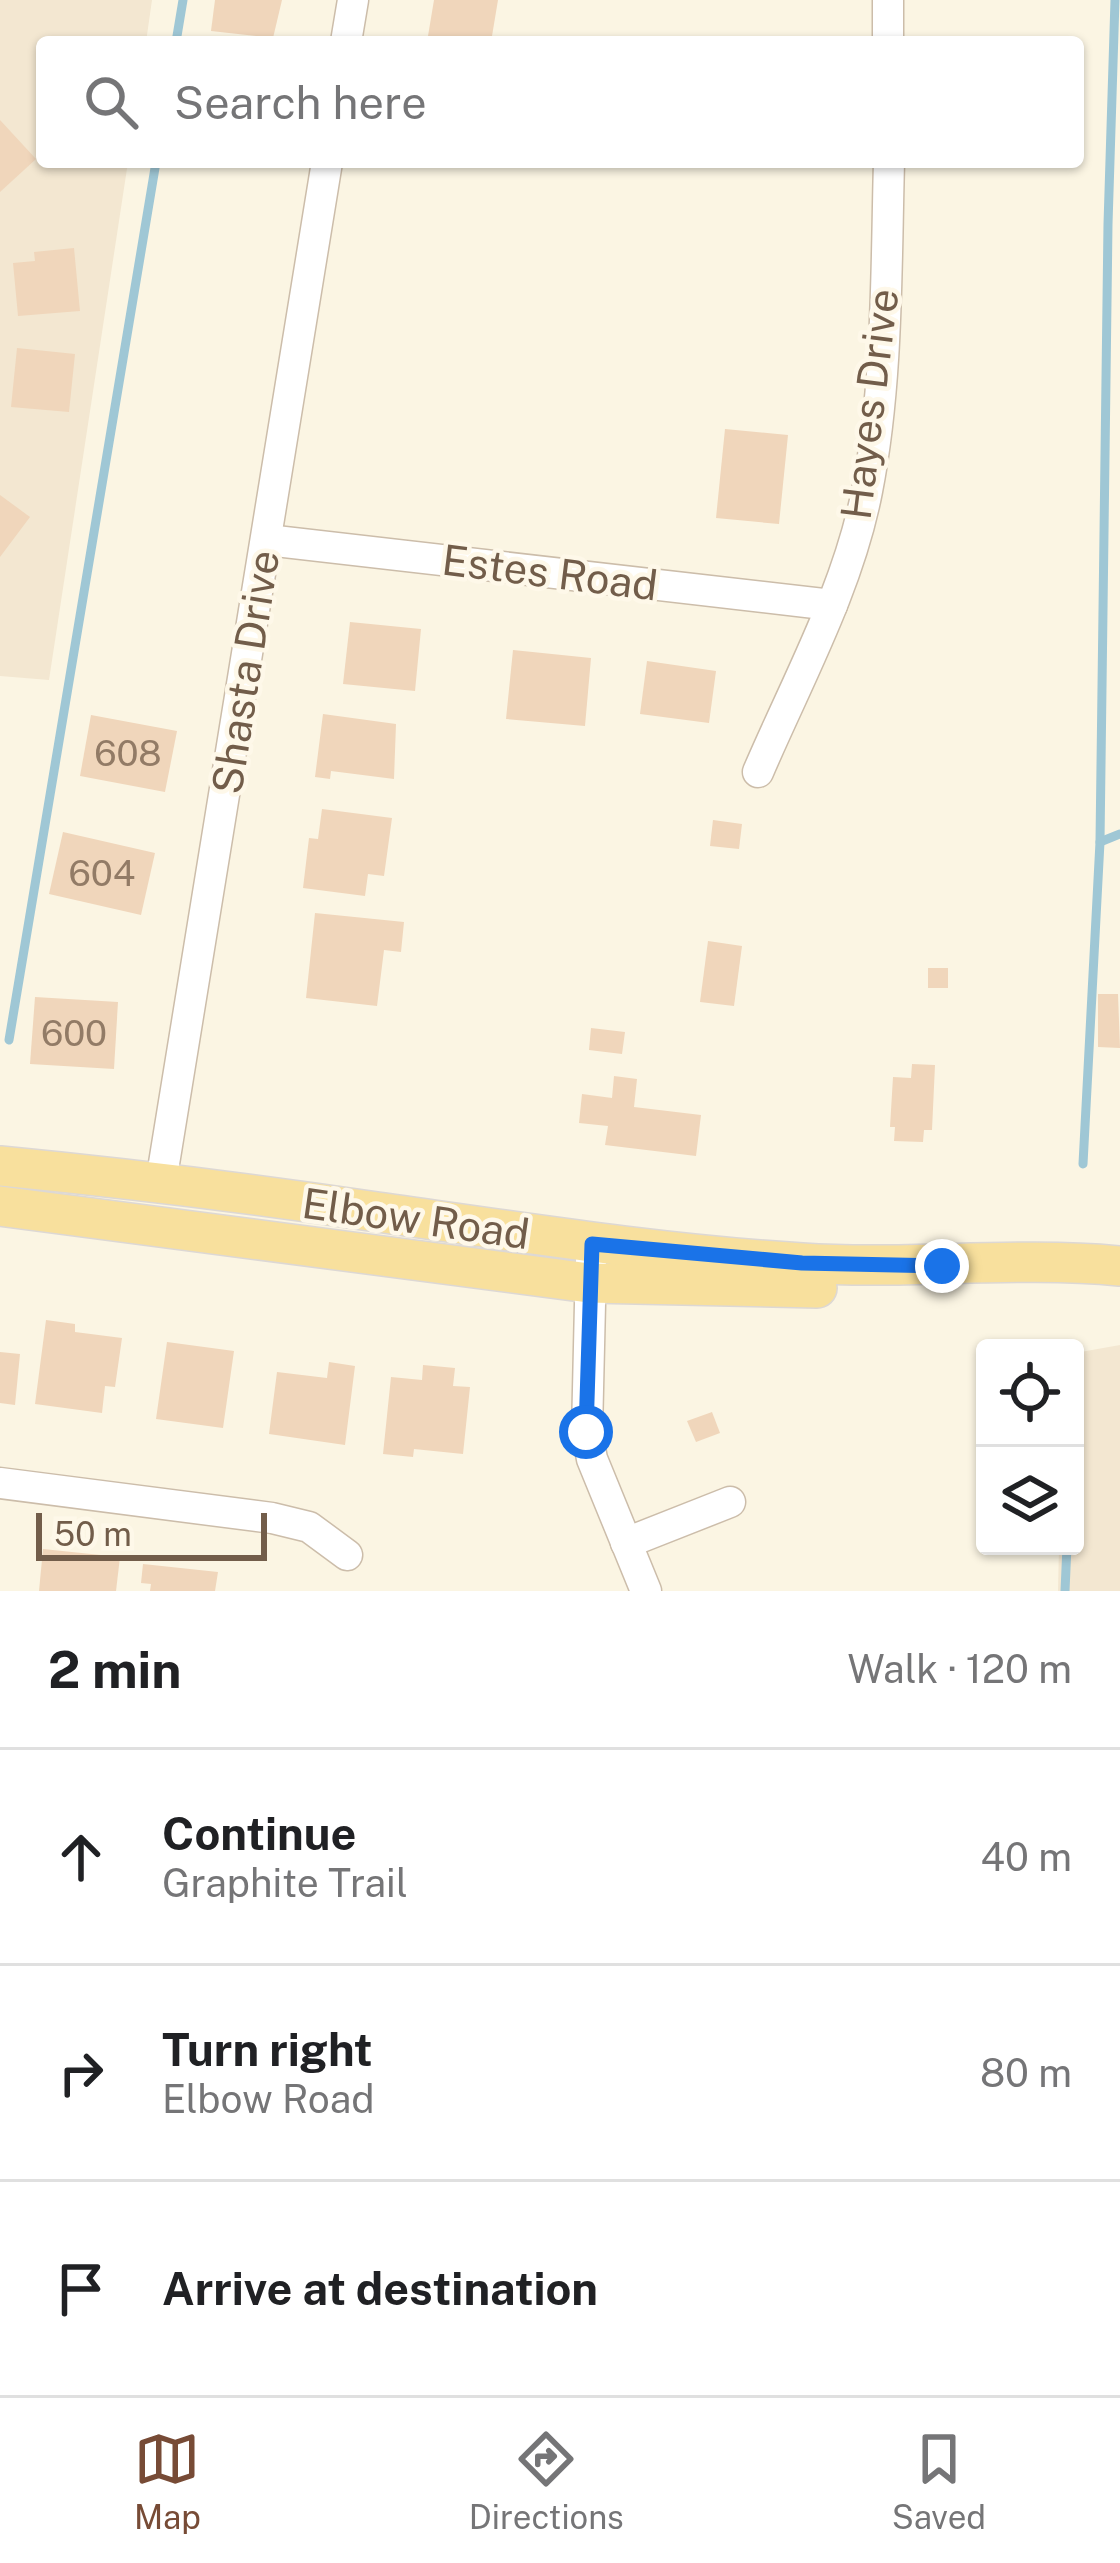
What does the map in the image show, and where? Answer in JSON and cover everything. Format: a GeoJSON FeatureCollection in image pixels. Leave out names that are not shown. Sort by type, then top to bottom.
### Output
{"type":"FeatureCollection","features":[{"type":"Feature","properties":{"kind":"main road","name":"Elbow Road"},"geometry":{"type":"LineString","coordinates":[[0,1166],[161,1182],[591,1263]]}},
{"type":"Feature","properties":{"kind":"main road","name":"Elbow Road"},"geometry":{"type":"LineString","coordinates":[[0,1206],[591,1263],[908,1288],[1020,1282],[1120,1267]]}},
{"type":"Feature","properties":{"kind":"street"},"geometry":{"type":"LineString","coordinates":[[347,36],[353,0]]}},
{"type":"Feature","properties":{"kind":"street"},"geometry":{"type":"LineString","coordinates":[[888,0],[888,36]]}},
{"type":"Feature","properties":{"kind":"street","name":"Shasta Drive"},"geometry":{"type":"LineString","coordinates":[[161,1182],[326,168]]}},
{"type":"Feature","properties":{"kind":"street","name":"Hayes Drive"},"geometry":{"type":"LineString","coordinates":[[758,772],[832,605],[867,492],[882,353],[889,168]]}},
{"type":"Feature","properties":{"kind":"street","name":"Estes Road"},"geometry":{"type":"LineString","coordinates":[[267,540],[832,605]]}},
{"type":"Feature","properties":{"kind":"street"},"geometry":{"type":"LineString","coordinates":[[591,1263],[586,1432],[592,1460],[646,1591]]}},
{"type":"Feature","properties":{"kind":"street"},"geometry":{"type":"LineString","coordinates":[[0,1483],[272,1519],[309,1527],[347,1555]]}},
{"type":"Feature","properties":{"kind":"street"},"geometry":{"type":"LineString","coordinates":[[626,1543],[730,1502]]}},
{"type":"Feature","properties":{"kind":"shaded area"},"geometry":{"type":"Polygon","coordinates":[[[0,0],[152,0],[147,36],[36,36],[36,168],[127,168],[49,680],[0,676],[0,0]]]}},
{"type":"Feature","properties":{"kind":"shaded area"},"geometry":{"type":"Polygon","coordinates":[[[1120,1345],[1120,1591],[1058,1591],[1059,1555],[1084,1555],[1084,1351],[1120,1345]]]}},
{"type":"Feature","properties":{"kind":"building"},"geometry":{"type":"Polygon","coordinates":[[[215,0],[282,0],[273,36],[211,31],[215,0]]]}},
{"type":"Feature","properties":{"kind":"building"},"geometry":{"type":"Polygon","coordinates":[[[434,0],[498,0],[492,36],[428,36],[434,0]]]}},
{"type":"Feature","properties":{"kind":"building"},"geometry":{"type":"Polygon","coordinates":[[[0,120],[36,159],[0,192],[0,120]]]}},
{"type":"Feature","properties":{"kind":"building"},"geometry":{"type":"Polygon","coordinates":[[[74,248],[80,311],[18,316],[13,263],[35,261],[34,252],[74,248]]]}},
{"type":"Feature","properties":{"kind":"building"},"geometry":{"type":"Polygon","coordinates":[[[17,348],[75,354],[69,412],[11,407],[17,348]]]}},
{"type":"Feature","properties":{"kind":"building"},"geometry":{"type":"Polygon","coordinates":[[[725,429],[788,435],[779,524],[716,518],[725,429]]]}},
{"type":"Feature","properties":{"kind":"building"},"geometry":{"type":"Polygon","coordinates":[[[0,495],[30,517],[0,557],[0,495]]]}},
{"type":"Feature","properties":{"kind":"building"},"geometry":{"type":"Polygon","coordinates":[[[350,622],[421,629],[415,691],[343,684],[350,622]]]}},
{"type":"Feature","properties":{"kind":"building"},"geometry":{"type":"Polygon","coordinates":[[[513,650],[591,658],[585,726],[506,719],[513,650]]]}},
{"type":"Feature","properties":{"kind":"building"},"geometry":{"type":"Polygon","coordinates":[[[647,661],[716,671],[709,723],[640,714],[647,661]]]}},
{"type":"Feature","properties":{"kind":"building"},"geometry":{"type":"Polygon","coordinates":[[[323,714],[396,724],[394,779],[331,771],[330,779],[315,777],[323,714]]]}},
{"type":"Feature","properties":{"kind":"building"},"geometry":{"type":"Polygon","coordinates":[[[91,715],[177,731],[165,792],[80,776],[91,715]]]}},
{"type":"Feature","properties":{"kind":"building"},"geometry":{"type":"Polygon","coordinates":[[[322,809],[392,818],[384,876],[368,874],[365,896],[303,888],[309,838],[318,839],[322,809]]]}},
{"type":"Feature","properties":{"kind":"building"},"geometry":{"type":"Polygon","coordinates":[[[713,820],[742,824],[739,849],[710,846],[713,820]]]}},
{"type":"Feature","properties":{"kind":"building"},"geometry":{"type":"Polygon","coordinates":[[[63,832],[155,853],[141,915],[49,894],[63,832]]]}},
{"type":"Feature","properties":{"kind":"building"},"geometry":{"type":"Polygon","coordinates":[[[315,913],[404,922],[401,952],[384,950],[377,1006],[306,998],[315,913]]]}},
{"type":"Feature","properties":{"kind":"building"},"geometry":{"type":"Polygon","coordinates":[[[708,941],[742,946],[734,1006],[700,1002],[708,941]]]}},
{"type":"Feature","properties":{"kind":"building"},"geometry":{"type":"Polygon","coordinates":[[[928,968],[948,968],[948,988],[928,988],[928,968]]]}},
{"type":"Feature","properties":{"kind":"building"},"geometry":{"type":"Polygon","coordinates":[[[1098,994],[1118,994],[1120,1048],[1098,1047],[1098,994]]]}},
{"type":"Feature","properties":{"kind":"building"},"geometry":{"type":"Polygon","coordinates":[[[35,997],[118,1002],[114,1069],[30,1064],[35,997]]]}},
{"type":"Feature","properties":{"kind":"building"},"geometry":{"type":"Polygon","coordinates":[[[591,1028],[625,1032],[622,1054],[589,1050],[591,1028]]]}},
{"type":"Feature","properties":{"kind":"building"},"geometry":{"type":"Polygon","coordinates":[[[912,1064],[935,1065],[932,1130],[924,1130],[923,1142],[894,1141],[895,1127],[890,1127],[893,1077],[911,1078],[912,1064]]]}},
{"type":"Feature","properties":{"kind":"building"},"geometry":{"type":"Polygon","coordinates":[[[614,1076],[637,1079],[634,1107],[701,1115],[696,1156],[605,1145],[608,1126],[579,1123],[582,1094],[612,1098],[614,1076]]]}},
{"type":"Feature","properties":{"kind":"building"},"geometry":{"type":"Polygon","coordinates":[[[46,1320],[75,1324],[75,1332],[122,1338],[115,1387],[105,1386],[102,1413],[35,1404],[46,1320]]]}},
{"type":"Feature","properties":{"kind":"building"},"geometry":{"type":"Polygon","coordinates":[[[167,1342],[234,1351],[223,1428],[156,1419],[167,1342]]]}},
{"type":"Feature","properties":{"kind":"building"},"geometry":{"type":"Polygon","coordinates":[[[0,1352],[20,1354],[15,1405],[0,1403],[0,1352]]]}},
{"type":"Feature","properties":{"kind":"building"},"geometry":{"type":"Polygon","coordinates":[[[329,1362],[355,1366],[345,1445],[269,1434],[277,1372],[327,1378],[329,1362]]]}},
{"type":"Feature","properties":{"kind":"building"},"geometry":{"type":"Polygon","coordinates":[[[423,1365],[455,1368],[453,1386],[470,1387],[463,1454],[414,1449],[413,1457],[383,1454],[391,1377],[422,1380],[423,1365]]]}},
{"type":"Feature","properties":{"kind":"building"},"geometry":{"type":"Polygon","coordinates":[[[712,1412],[720,1433],[696,1442],[687,1421],[712,1412]]]}},
{"type":"Feature","properties":{"kind":"building"},"geometry":{"type":"Polygon","coordinates":[[[43,1549],[120,1557],[116,1591],[39,1591],[43,1549]]]}},
{"type":"Feature","properties":{"kind":"building"},"geometry":{"type":"Polygon","coordinates":[[[143,1564],[218,1572],[215,1591],[150,1591],[151,1584],[141,1583],[143,1564]]]}},
{"type":"Feature","properties":{"kind":"waterway"},"geometry":{"type":"LineString","coordinates":[[177,36],[183,0]]}},
{"type":"Feature","properties":{"kind":"waterway"},"geometry":{"type":"LineString","coordinates":[[1083,1164],[1100,842],[1115,0]]}},
{"type":"Feature","properties":{"kind":"waterway"},"geometry":{"type":"LineString","coordinates":[[9,1040],[155,168]]}},
{"type":"Feature","properties":{"kind":"waterway"},"geometry":{"type":"LineString","coordinates":[[1100,842],[1120,834]]}},
{"type":"Feature","properties":{"kind":"waterway"},"geometry":{"type":"LineString","coordinates":[[1065,1591],[1067,1555]]}},
{"type":"Feature","properties":{"kind":"route"},"geometry":{"type":"LineString","coordinates":[[586,1432],[592,1244],[802,1263],[942,1266]]}}]}
